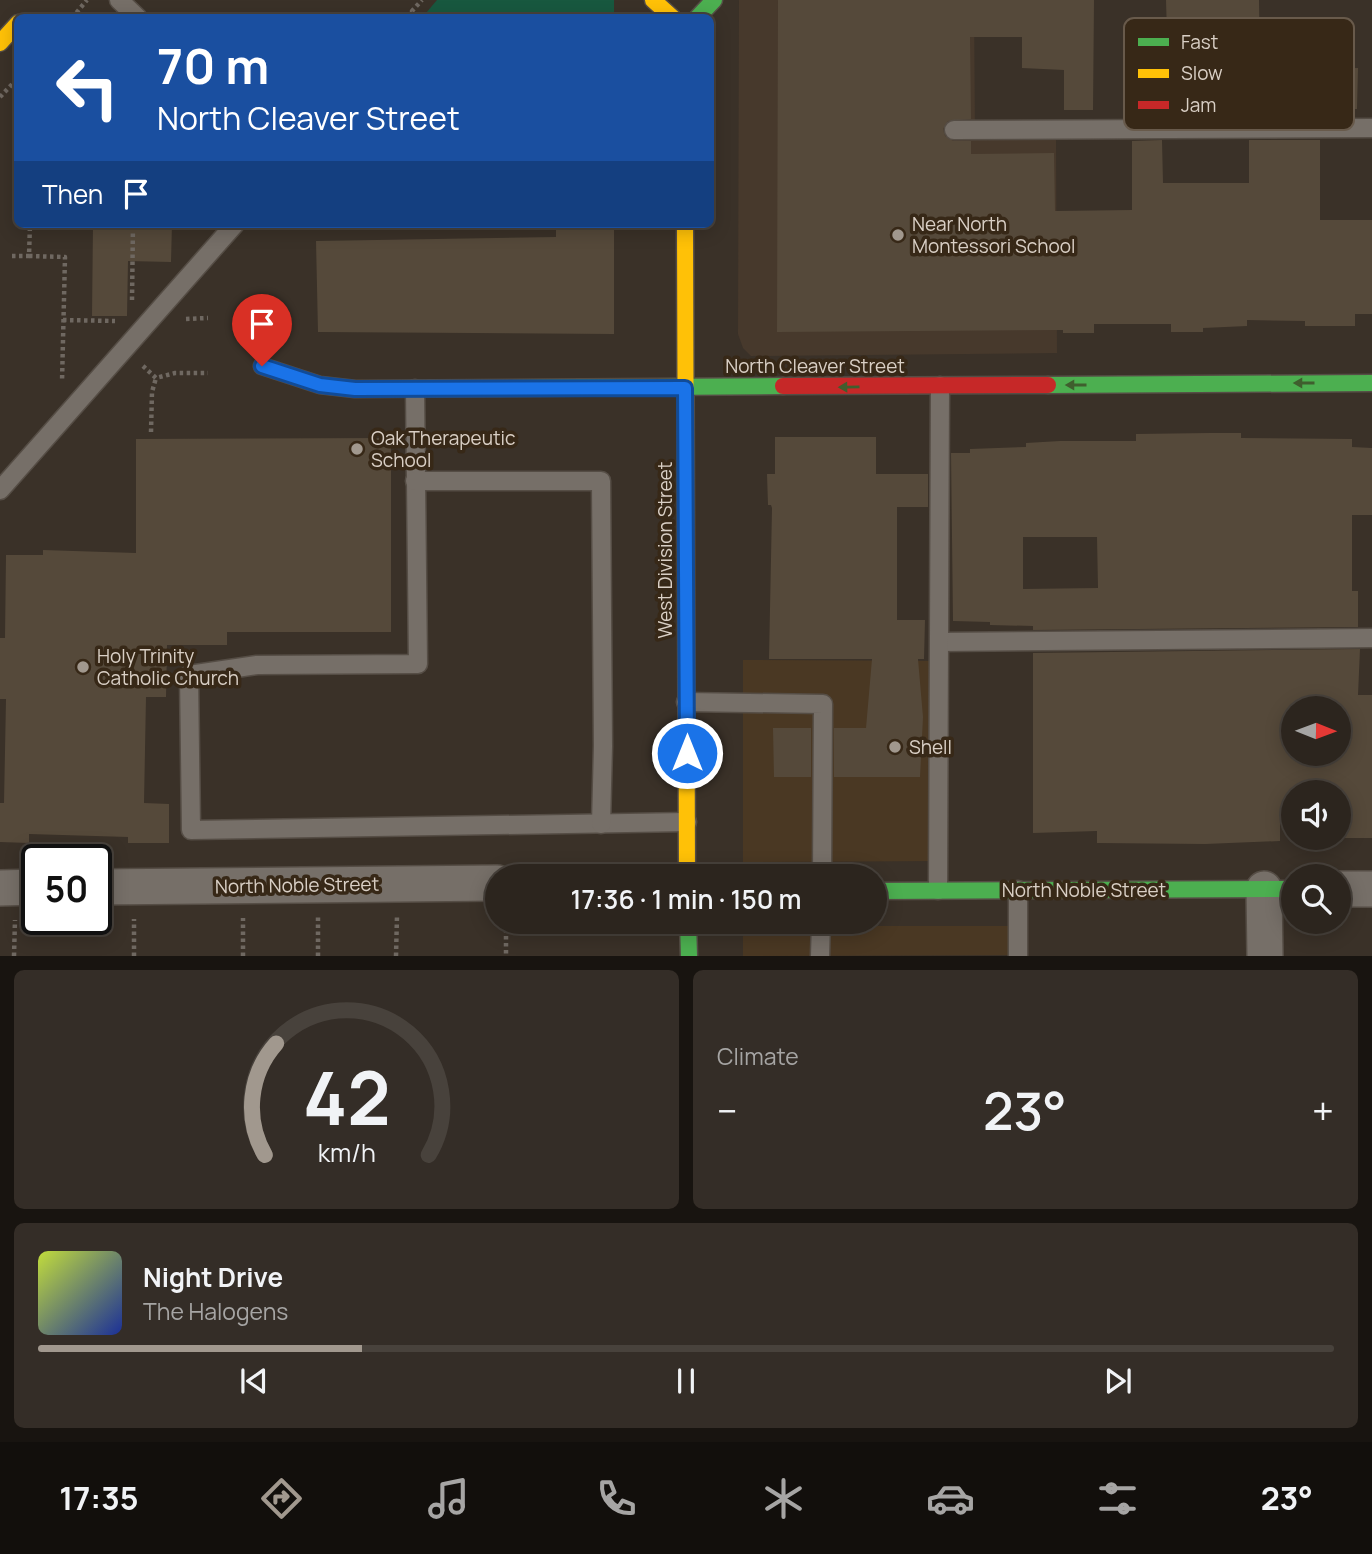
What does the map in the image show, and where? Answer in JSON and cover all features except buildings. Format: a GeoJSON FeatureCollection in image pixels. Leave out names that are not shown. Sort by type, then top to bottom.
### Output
{"type":"FeatureCollection","features":[{"type":"Feature","properties":{"kind":"street"},"geometry":{"type":"LineString","coordinates":[[653,0],[669,14]]}},
{"type":"Feature","properties":{"kind":"street"},"geometry":{"type":"LineString","coordinates":[[701,14],[715,0]]}},
{"type":"Feature","properties":{"kind":"street"},"geometry":{"type":"LineString","coordinates":[[0,43],[14,27]]}},
{"type":"Feature","properties":{"kind":"street","name":"West Division Street"},"geometry":{"type":"LineString","coordinates":[[685,228],[687,864]]}},
{"type":"Feature","properties":{"kind":"street","name":"North Cleaver Street"},"geometry":{"type":"LineString","coordinates":[[262,366],[320,385],[355,389],[1372,383]]}},
{"type":"Feature","properties":{"kind":"street","name":"North Noble Street"},"geometry":{"type":"LineString","coordinates":[[112,887],[485,883]]}},
{"type":"Feature","properties":{"kind":"street"},"geometry":{"type":"LineString","coordinates":[[0,888],[21,887]]}},
{"type":"Feature","properties":{"kind":"street"},"geometry":{"type":"LineString","coordinates":[[1265,956],[1279,889]]}},
{"type":"Feature","properties":{"kind":"street","name":"North Noble Street"},"geometry":{"type":"LineString","coordinates":[[887,891],[1279,889]]}},
{"type":"Feature","properties":{"kind":"street"},"geometry":{"type":"LineString","coordinates":[[1351,889],[1372,889]]}},
{"type":"Feature","properties":{"kind":"street"},"geometry":{"type":"LineString","coordinates":[[688,934],[689,956]]}},
{"type":"Feature","properties":{"kind":"lane"},"geometry":{"type":"LineString","coordinates":[[119,0],[134,14]]}},
{"type":"Feature","properties":{"kind":"lane"},"geometry":{"type":"LineString","coordinates":[[1354,128],[1372,128]]}},
{"type":"Feature","properties":{"kind":"lane"},"geometry":{"type":"LineString","coordinates":[[954,130],[1124,129]]}},
{"type":"Feature","properties":{"kind":"lane"},"geometry":{"type":"LineString","coordinates":[[0,490],[124,349],[140,321],[231,228]]}},
{"type":"Feature","properties":{"kind":"lane"},"geometry":{"type":"LineString","coordinates":[[938,890],[940,386]]}},
{"type":"Feature","properties":{"kind":"lane"},"geometry":{"type":"LineString","coordinates":[[415,389],[418,664],[257,664],[189,675],[191,830],[687,822]]}},
{"type":"Feature","properties":{"kind":"lane"},"geometry":{"type":"LineString","coordinates":[[415,481],[601,481],[601,824]]}},
{"type":"Feature","properties":{"kind":"lane"},"geometry":{"type":"LineString","coordinates":[[940,642],[1372,638]]}},
{"type":"Feature","properties":{"kind":"lane"},"geometry":{"type":"LineString","coordinates":[[687,702],[823,704],[822,864]]}},
{"type":"Feature","properties":{"kind":"lane"},"geometry":{"type":"LineString","coordinates":[[1018,890],[1018,956]]}},
{"type":"Feature","properties":{"kind":"lane"},"geometry":{"type":"LineString","coordinates":[[820,956],[821,934]]}},
{"type":"Feature","properties":{"kind":"path"},"geometry":{"type":"LineString","coordinates":[[75,14],[87,0]]}},
{"type":"Feature","properties":{"kind":"path"},"geometry":{"type":"LineString","coordinates":[[413,14],[412,11],[422,0]]}},
{"type":"Feature","properties":{"kind":"path"},"geometry":{"type":"LineString","coordinates":[[0,97],[14,82]]}},
{"type":"Feature","properties":{"kind":"path"},"geometry":{"type":"LineString","coordinates":[[29,256],[30,228]]}},
{"type":"Feature","properties":{"kind":"path"},"geometry":{"type":"LineString","coordinates":[[63,320],[140,321],[133,228]]}},
{"type":"Feature","properties":{"kind":"path"},"geometry":{"type":"LineString","coordinates":[[12,256],[65,257],[61,421]]}},
{"type":"Feature","properties":{"kind":"path"},"geometry":{"type":"LineString","coordinates":[[124,349],[156,378]]}},
{"type":"Feature","properties":{"kind":"path"},"geometry":{"type":"LineString","coordinates":[[156,378],[175,373],[208,373]]}},
{"type":"Feature","properties":{"kind":"path"},"geometry":{"type":"LineString","coordinates":[[151,432],[152,393],[156,378]]}},
{"type":"Feature","properties":{"kind":"path"},"geometry":{"type":"LineString","coordinates":[[506,934],[506,956]]}},
{"type":"Feature","properties":{"kind":"shaded area","name":"Near North Montessori School"},"geometry":{"type":"Polygon","coordinates":[[[739,0],[974,0],[975,136],[1056,134],[1057,353],[751,356],[743,348],[738,334],[739,0]]]}},
{"type":"Feature","properties":{"kind":"shaded area"},"geometry":{"type":"Polygon","coordinates":[[[743,660],[948,661],[944,861],[743,862],[743,660]]]}},
{"type":"Feature","properties":{"kind":"shaded area"},"geometry":{"type":"Polygon","coordinates":[[[887,926],[1018,926],[1018,955],[743,956],[743,934],[887,934],[887,926]]]}},
{"type":"Feature","properties":{"kind":"green space"},"geometry":{"type":"Polygon","coordinates":[[[437,0],[614,0],[614,14],[426,13],[437,0]]]}},
{"type":"Feature","properties":{"kind":"traffic: fast"},"geometry":{"type":"LineString","coordinates":[[701,14],[714,0]]}},
{"type":"Feature","properties":{"kind":"traffic: fast"},"geometry":{"type":"LineString","coordinates":[[262,366],[320,385],[355,389],[783,386]]}},
{"type":"Feature","properties":{"kind":"traffic: fast"},"geometry":{"type":"LineString","coordinates":[[1048,385],[1372,383]]}},
{"type":"Feature","properties":{"kind":"traffic: fast"},"geometry":{"type":"LineString","coordinates":[[887,891],[1281,889]]}},
{"type":"Feature","properties":{"kind":"traffic: fast"},"geometry":{"type":"LineString","coordinates":[[688,934],[689,956]]}},
{"type":"Feature","properties":{"kind":"traffic: slow"},"geometry":{"type":"LineString","coordinates":[[653,0],[669,14]]}},
{"type":"Feature","properties":{"kind":"traffic: slow"},"geometry":{"type":"LineString","coordinates":[[0,43],[14,27]]}},
{"type":"Feature","properties":{"kind":"traffic: slow"},"geometry":{"type":"LineString","coordinates":[[685,228],[687,864]]}},
{"type":"Feature","properties":{"kind":"traffic: jam"},"geometry":{"type":"LineString","coordinates":[[783,386],[1048,385]]}},
{"type":"Feature","properties":{"kind":"place","name":"Near North Montessori School"},"geometry":{"type":"Point","coordinates":[898,235]}},
{"type":"Feature","properties":{"kind":"place","name":"Oak Therapeutic School"},"geometry":{"type":"Point","coordinates":[357,449]}},
{"type":"Feature","properties":{"kind":"place","name":"Holy Trinity Catholic Church"},"geometry":{"type":"Point","coordinates":[83,667]}},
{"type":"Feature","properties":{"kind":"place","name":"Shell"},"geometry":{"type":"Point","coordinates":[895,747]}},
{"type":"Feature","properties":{"kind":"route"},"geometry":{"type":"LineString","coordinates":[[262,366],[320,385],[355,389],[685,388],[687,753]]}}]}
